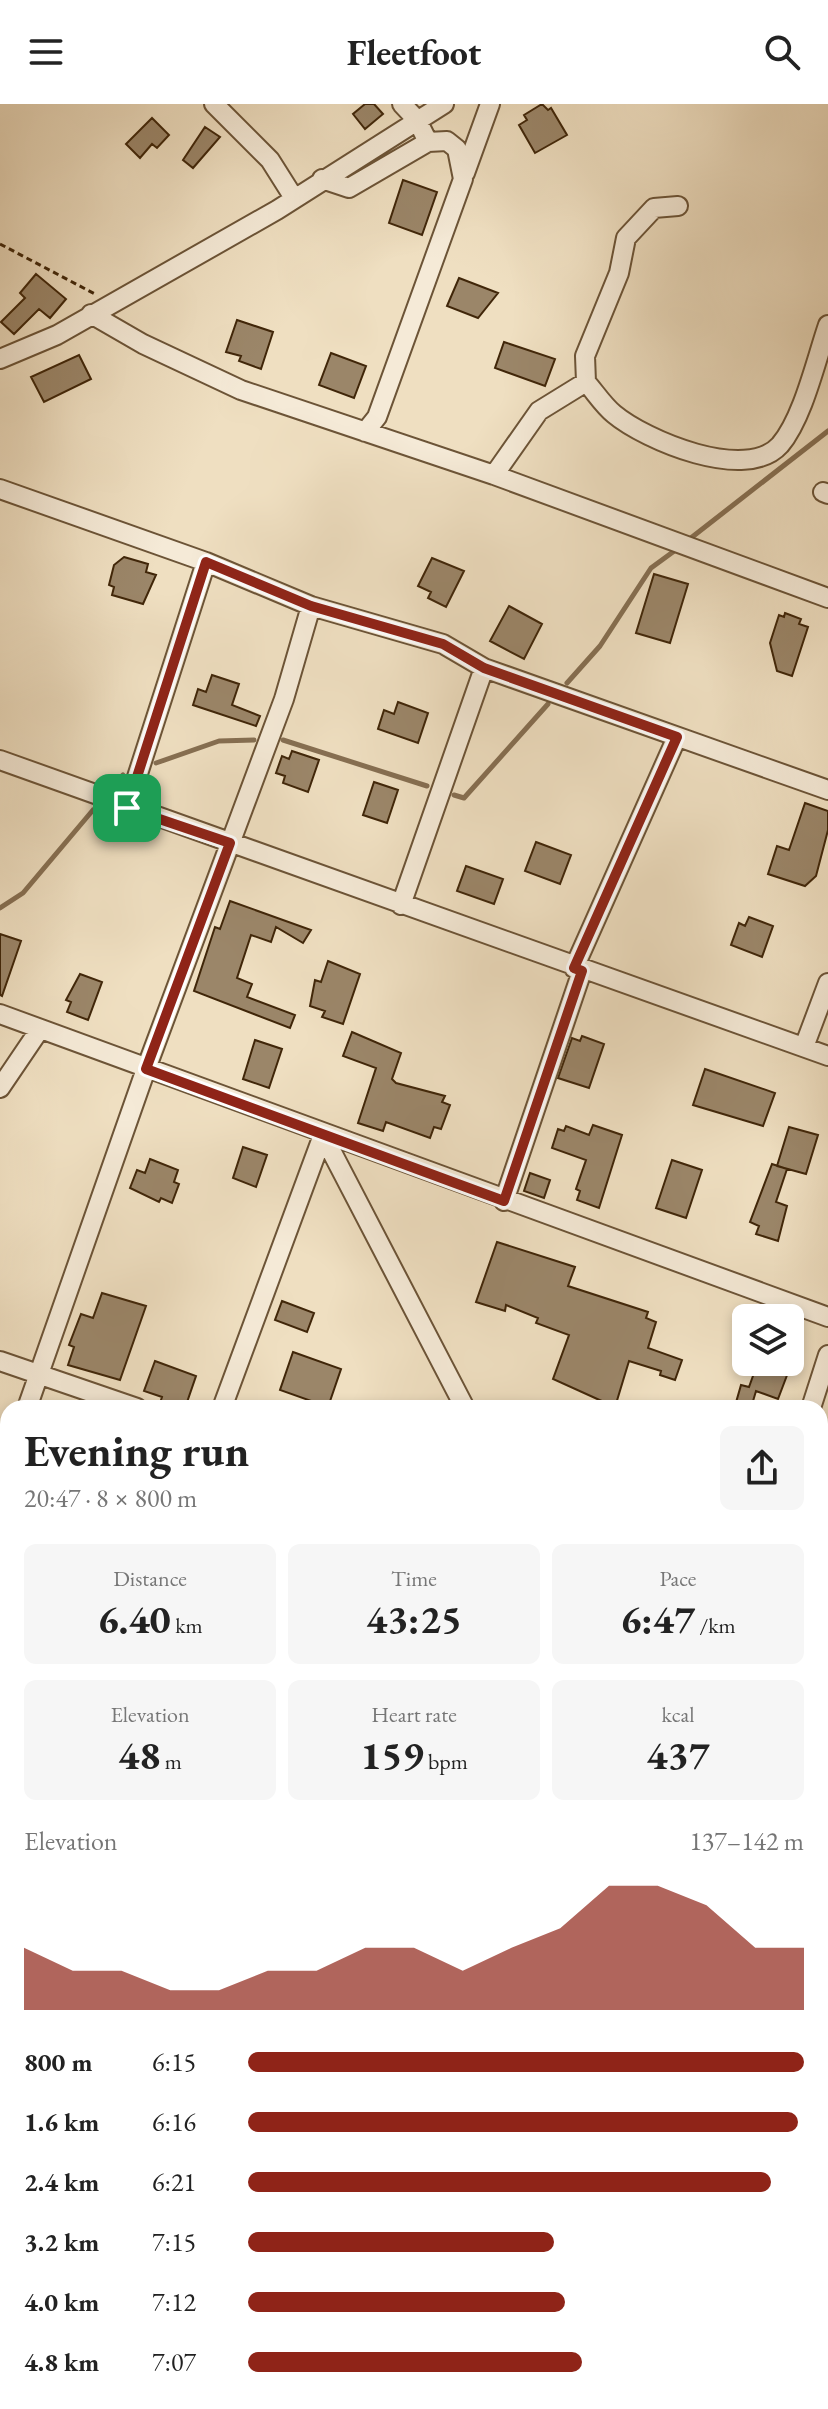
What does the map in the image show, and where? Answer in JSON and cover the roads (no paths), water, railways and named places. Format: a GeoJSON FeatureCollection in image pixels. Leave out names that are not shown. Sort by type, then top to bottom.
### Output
{"type":"FeatureCollection","features":[{"type":"Feature","properties":{"kind":"street"},"geometry":{"type":"LineString","coordinates":[[214,104],[270,160],[294,198]]}},
{"type":"Feature","properties":{"kind":"street"},"geometry":{"type":"LineString","coordinates":[[402,104],[417,120],[428,142]]}},
{"type":"Feature","properties":{"kind":"street"},"geometry":{"type":"LineString","coordinates":[[0,359],[57,335],[294,198],[444,104]]}},
{"type":"Feature","properties":{"kind":"street"},"geometry":{"type":"LineString","coordinates":[[365,432],[377,417],[490,104]]}},
{"type":"Feature","properties":{"kind":"street"},"geometry":{"type":"LineString","coordinates":[[322,179],[349,188],[428,142],[447,141],[457,149],[463,164],[463,179]]}},
{"type":"Feature","properties":{"kind":"street"},"geometry":{"type":"LineString","coordinates":[[678,206],[654,208],[626,238],[619,273],[585,356],[586,382],[613,413],[636,430],[697,454],[731,459],[756,456],[777,448],[791,429],[828,325]]}},
{"type":"Feature","properties":{"kind":"street"},"geometry":{"type":"LineString","coordinates":[[91,314],[143,344],[241,390],[494,475],[828,598]]}},
{"type":"Feature","properties":{"kind":"street"},"geometry":{"type":"LineString","coordinates":[[494,475],[539,411],[586,382]]}},
{"type":"Feature","properties":{"kind":"street"},"geometry":{"type":"LineString","coordinates":[[0,489],[206,562],[311,606],[443,644],[484,668],[828,790]]}},
{"type":"Feature","properties":{"kind":"street"},"geometry":{"type":"LineString","coordinates":[[127,808],[206,562]]}},
{"type":"Feature","properties":{"kind":"street"},"geometry":{"type":"LineString","coordinates":[[30,1400],[146,1069],[284,699],[311,606]]}},
{"type":"Feature","properties":{"kind":"street"},"geometry":{"type":"LineString","coordinates":[[401,905],[484,668]]}},
{"type":"Feature","properties":{"kind":"street"},"geometry":{"type":"LineString","coordinates":[[504,1201],[578,969],[677,737]]}},
{"type":"Feature","properties":{"kind":"street"},"geometry":{"type":"LineString","coordinates":[[0,760],[127,808],[828,1056]]}},
{"type":"Feature","properties":{"kind":"street"},"geometry":{"type":"LineString","coordinates":[[804,1047],[828,983]]}},
{"type":"Feature","properties":{"kind":"street"},"geometry":{"type":"LineString","coordinates":[[0,1014],[323,1135],[828,1317]]}},
{"type":"Feature","properties":{"kind":"street"},"geometry":{"type":"LineString","coordinates":[[0,1088],[40,1029]]}},
{"type":"Feature","properties":{"kind":"street"},"geometry":{"type":"LineString","coordinates":[[225,1400],[323,1135]]}},
{"type":"Feature","properties":{"kind":"street"},"geometry":{"type":"LineString","coordinates":[[323,1135],[461,1400]]}},
{"type":"Feature","properties":{"kind":"street"},"geometry":{"type":"LineString","coordinates":[[814,1400],[828,1355]]}},
{"type":"Feature","properties":{"kind":"street"},"geometry":{"type":"LineString","coordinates":[[0,1361],[115,1400]]}},
{"type":"Feature","properties":{"kind":"waterway"},"geometry":{"type":"LineString","coordinates":[[687,541],[828,431]]}},
{"type":"Feature","properties":{"kind":"waterway"},"geometry":{"type":"LineString","coordinates":[[567,683],[600,646],[651,568],[677,549]]}},
{"type":"Feature","properties":{"kind":"waterway"},"geometry":{"type":"LineString","coordinates":[[454,795],[464,798],[548,704]]}},
{"type":"Feature","properties":{"kind":"waterway"},"geometry":{"type":"LineString","coordinates":[[156,763],[219,741],[254,740]]}},
{"type":"Feature","properties":{"kind":"waterway"},"geometry":{"type":"LineString","coordinates":[[283,740],[427,786]]}},
{"type":"Feature","properties":{"kind":"waterway"},"geometry":{"type":"LineString","coordinates":[[111,788],[123,775]]}},
{"type":"Feature","properties":{"kind":"waterway"},"geometry":{"type":"LineString","coordinates":[[0,908],[23,893],[93,810]]}}]}
